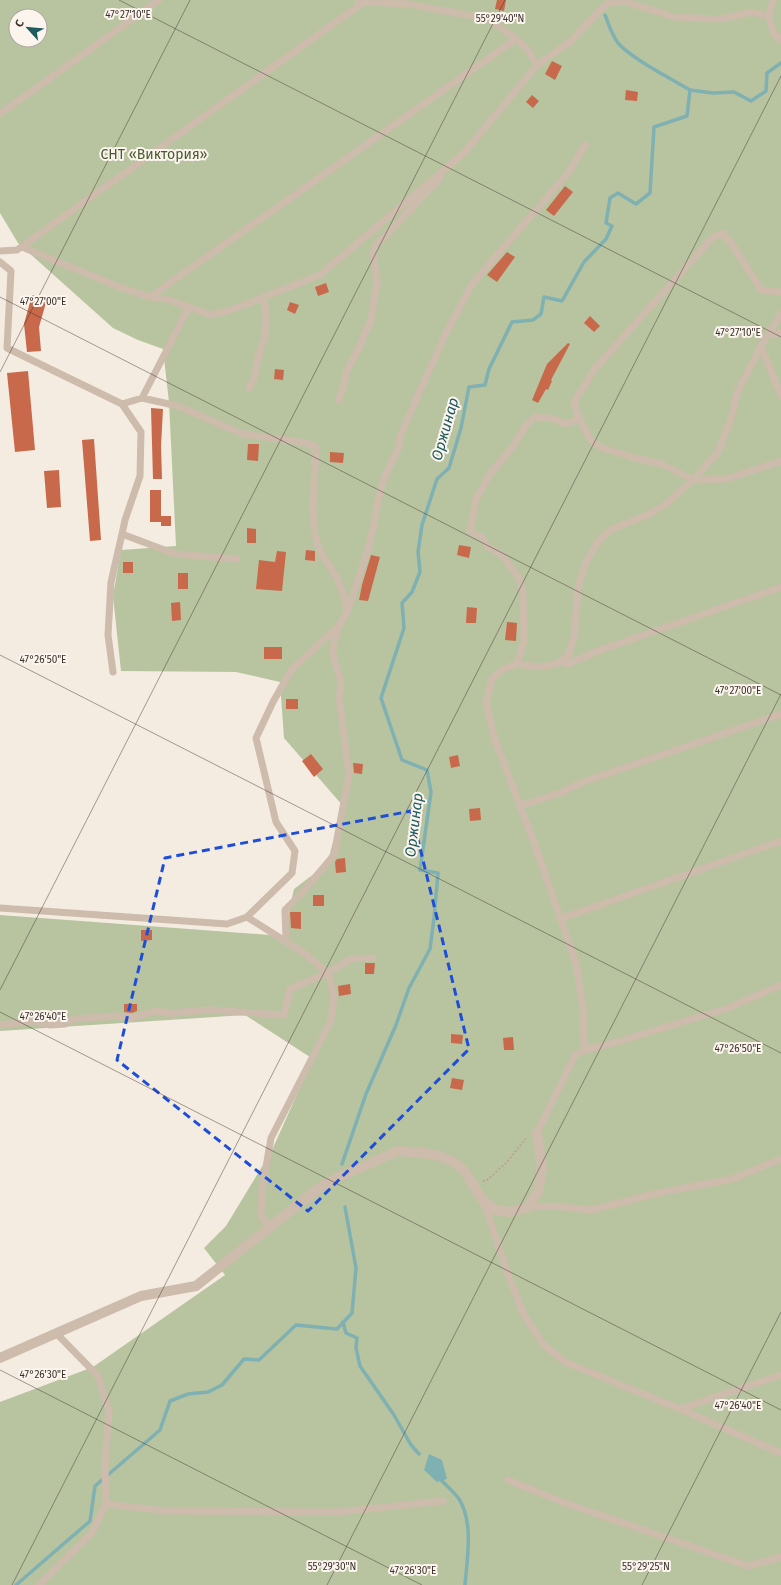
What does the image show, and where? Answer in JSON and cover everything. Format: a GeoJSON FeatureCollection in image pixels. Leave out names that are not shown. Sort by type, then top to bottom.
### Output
{"type":"FeatureCollection","features":[{"type":"Feature","properties":{"kind":"street"},"geometry":{"type":"LineString","coordinates":[[0,1358],[141,1296],[196,1286],[319,1188],[337,1178],[398,1151],[439,1156],[456,1163],[465,1172],[484,1202],[496,1210],[511,1212],[528,1207],[538,1192],[542,1167],[533,1134]]}},
{"type":"Feature","properties":{"kind":"lane"},"geometry":{"type":"LineString","coordinates":[[0,114],[159,0]]}},
{"type":"Feature","properties":{"kind":"lane"},"geometry":{"type":"LineString","coordinates":[[773,0],[768,16],[774,34],[781,40]]}},
{"type":"Feature","properties":{"kind":"lane"},"geometry":{"type":"LineString","coordinates":[[0,250],[17,250],[22,247],[361,1],[408,4],[489,19],[528,50],[536,65]]}},
{"type":"Feature","properties":{"kind":"lane"},"geometry":{"type":"LineString","coordinates":[[339,400],[345,381],[346,372],[358,350],[371,320],[376,288],[373,252],[375,247],[464,153],[536,65],[571,41],[599,10],[610,1],[626,2],[674,16],[720,19],[752,12],[768,16]]}},
{"type":"Feature","properties":{"kind":"lane"},"geometry":{"type":"LineString","coordinates":[[150,297],[516,39]]}},
{"type":"Feature","properties":{"kind":"lane"},"geometry":{"type":"LineString","coordinates":[[286,941],[285,910],[301,894],[334,855],[349,775],[339,697],[342,689],[340,674],[336,666],[333,649],[339,626],[347,612],[370,543],[381,487],[399,448],[400,436],[421,387],[463,298],[472,284],[569,172],[585,146]]}},
{"type":"Feature","properties":{"kind":"lane"},"geometry":{"type":"LineString","coordinates":[[22,247],[122,288],[150,297],[166,299],[211,315],[231,310],[320,275],[464,153]]}},
{"type":"Feature","properties":{"kind":"lane"},"geometry":{"type":"LineString","coordinates":[[781,292],[761,290],[734,246],[723,233],[713,237],[594,370],[574,402],[590,439],[600,447],[631,458],[662,464],[693,480],[727,479],[781,461]]}},
{"type":"Feature","properties":{"kind":"lane"},"geometry":{"type":"LineString","coordinates":[[0,262],[11,271],[7,348],[122,404],[141,432],[140,476],[125,520],[111,582],[108,635],[113,672]]}},
{"type":"Feature","properties":{"kind":"lane"},"geometry":{"type":"LineString","coordinates":[[249,388],[254,378],[261,346],[265,339],[266,314],[264,297]]}},
{"type":"Feature","properties":{"kind":"lane"},"geometry":{"type":"LineString","coordinates":[[142,398],[189,307]]}},
{"type":"Feature","properties":{"kind":"lane"},"geometry":{"type":"LineString","coordinates":[[584,1050],[583,1008],[576,964],[495,740],[486,702],[492,679],[503,669],[517,664],[538,667],[557,664],[568,656],[574,637],[580,582],[585,564],[597,543],[610,530],[647,515],[665,505],[693,480],[718,452],[730,422],[737,393],[761,346],[781,314]]}},
{"type":"Feature","properties":{"kind":"lane"},"geometry":{"type":"LineString","coordinates":[[768,335],[781,333]]}},
{"type":"Feature","properties":{"kind":"lane"},"geometry":{"type":"LineString","coordinates":[[761,346],[781,396]]}},
{"type":"Feature","properties":{"kind":"lane"},"geometry":{"type":"LineString","coordinates":[[122,404],[142,398],[178,406],[242,434],[308,443],[316,446],[313,510],[315,535],[320,550],[337,578],[345,599],[347,612]]}},
{"type":"Feature","properties":{"kind":"lane"},"geometry":{"type":"LineString","coordinates":[[517,664],[524,641],[523,594],[519,578],[502,555],[488,547],[482,537],[470,532],[476,499],[490,474],[515,444],[526,425],[535,417],[555,419],[562,423],[580,418]]}},
{"type":"Feature","properties":{"kind":"lane"},"geometry":{"type":"LineString","coordinates":[[122,534],[175,554],[237,559]]}},
{"type":"Feature","properties":{"kind":"lane"},"geometry":{"type":"LineString","coordinates":[[562,660],[568,664],[598,651],[781,587]]}},
{"type":"Feature","properties":{"kind":"lane"},"geometry":{"type":"LineString","coordinates":[[0,908],[227,924],[247,917],[292,873],[295,852],[276,822],[256,738],[273,702],[291,670],[339,626]]}},
{"type":"Feature","properties":{"kind":"lane"},"geometry":{"type":"LineString","coordinates":[[520,806],[560,794],[583,782],[781,714]]}},
{"type":"Feature","properties":{"kind":"lane"},"geometry":{"type":"LineString","coordinates":[[560,919],[781,841]]}},
{"type":"Feature","properties":{"kind":"lane"},"geometry":{"type":"LineString","coordinates":[[247,917],[304,953],[328,973],[334,997],[331,1021],[272,1138],[262,1190],[261,1215],[269,1227]]}},
{"type":"Feature","properties":{"kind":"lane"},"geometry":{"type":"LineString","coordinates":[[0,1025],[36,1022],[50,1025],[65,1024],[74,1019],[116,1016],[132,1018],[156,1011],[174,1014],[181,1012],[210,1010],[284,1014],[290,990],[328,973],[350,958],[373,958]]}},
{"type":"Feature","properties":{"kind":"lane"},"geometry":{"type":"LineString","coordinates":[[533,1134],[575,1055],[584,1050],[614,1043],[728,1008],[781,985]]}},
{"type":"Feature","properties":{"kind":"lane"},"geometry":{"type":"LineString","coordinates":[[528,1207],[552,1206],[592,1210],[658,1193],[732,1179],[781,1159]]}},
{"type":"Feature","properties":{"kind":"lane"},"geometry":{"type":"LineString","coordinates":[[484,1202],[509,1277],[524,1315],[543,1344],[565,1362],[680,1409],[781,1453]]}},
{"type":"Feature","properties":{"kind":"lane"},"geometry":{"type":"LineString","coordinates":[[39,1585],[92,1533],[106,1504],[105,1467],[109,1412],[98,1376],[56,1333]]}},
{"type":"Feature","properties":{"kind":"lane"},"geometry":{"type":"LineString","coordinates":[[680,1409],[781,1375]]}},
{"type":"Feature","properties":{"kind":"lane"},"geometry":{"type":"LineString","coordinates":[[508,1480],[565,1503],[748,1566],[781,1557]]}},
{"type":"Feature","properties":{"kind":"lane"},"geometry":{"type":"LineString","coordinates":[[106,1504],[167,1512],[339,1512],[443,1501]]}},
{"type":"Feature","properties":{"kind":"path"},"geometry":{"type":"LineString","coordinates":[[471,1182],[486,1181],[506,1163],[533,1134]]}},
{"type":"Feature","properties":{"kind":"highlighted area"},"geometry":{"type":"Polygon","coordinates":[[[411,811],[469,1049],[308,1211],[117,1060],[165,858],[411,811]]]}},
{"type":"Feature","properties":{"kind":"green space","name":"СНТ «Виктория»"},"geometry":{"type":"Polygon","coordinates":[[[0,0],[781,0],[781,1585],[0,1585],[0,1402],[93,1367],[225,1275],[204,1248],[226,1226],[272,1150],[313,1059],[245,1015],[0,1031],[0,915],[283,936],[294,889],[327,864],[343,806],[284,738],[280,682],[236,672],[121,671],[113,596],[121,550],[176,546],[169,402],[163,349],[138,340],[113,328],[18,243],[0,213],[0,0]]]}},
{"type":"Feature","properties":{"kind":"water"},"geometry":{"type":"Polygon","coordinates":[[[429,1454],[442,1460],[447,1479],[437,1482],[424,1470],[429,1454]]]}},
{"type":"Feature","properties":{"kind":"building"},"geometry":{"type":"Polygon","coordinates":[[[497,0],[506,0],[504,11],[495,9],[497,0]]]}},
{"type":"Feature","properties":{"kind":"building"},"geometry":{"type":"Polygon","coordinates":[[[552,61],[562,66],[555,80],[545,74],[552,61]]]}},
{"type":"Feature","properties":{"kind":"building"},"geometry":{"type":"Polygon","coordinates":[[[626,90],[638,92],[637,101],[625,100],[626,90]]]}},
{"type":"Feature","properties":{"kind":"building"},"geometry":{"type":"Polygon","coordinates":[[[532,95],[539,101],[533,108],[526,102],[532,95]]]}},
{"type":"Feature","properties":{"kind":"building"},"geometry":{"type":"Polygon","coordinates":[[[565,186],[573,192],[554,216],[546,210],[565,186]]]}},
{"type":"Feature","properties":{"kind":"building"},"geometry":{"type":"Polygon","coordinates":[[[507,252],[515,257],[497,282],[487,275],[507,252]]]}},
{"type":"Feature","properties":{"kind":"building"},"geometry":{"type":"Polygon","coordinates":[[[326,283],[329,292],[318,296],[315,287],[326,283]]]}},
{"type":"Feature","properties":{"kind":"building"},"geometry":{"type":"Polygon","coordinates":[[[32,295],[47,299],[39,327],[41,351],[27,352],[24,324],[32,295]]]}},
{"type":"Feature","properties":{"kind":"building"},"geometry":{"type":"Polygon","coordinates":[[[290,302],[299,305],[295,314],[287,310],[290,302]]]}},
{"type":"Feature","properties":{"kind":"building"},"geometry":{"type":"Polygon","coordinates":[[[590,316],[600,326],[594,332],[584,323],[590,316]]]}},
{"type":"Feature","properties":{"kind":"building"},"geometry":{"type":"Polygon","coordinates":[[[568,343],[570,344],[551,380],[552,381],[548,390],[546,389],[538,403],[532,400],[547,364],[568,343]]]}},
{"type":"Feature","properties":{"kind":"building"},"geometry":{"type":"Polygon","coordinates":[[[275,369],[284,370],[283,380],[274,379],[275,369]]]}},
{"type":"Feature","properties":{"kind":"building"},"geometry":{"type":"Polygon","coordinates":[[[28,371],[35,450],[15,452],[7,373],[28,371]]]}},
{"type":"Feature","properties":{"kind":"building"},"geometry":{"type":"Polygon","coordinates":[[[151,408],[163,409],[161,446],[162,479],[153,479],[151,408]]]}},
{"type":"Feature","properties":{"kind":"building"},"geometry":{"type":"Polygon","coordinates":[[[94,439],[101,540],[90,541],[82,440],[94,439]]]}},
{"type":"Feature","properties":{"kind":"building"},"geometry":{"type":"Polygon","coordinates":[[[248,444],[259,444],[258,461],[247,460],[248,444]]]}},
{"type":"Feature","properties":{"kind":"building"},"geometry":{"type":"Polygon","coordinates":[[[330,452],[344,453],[343,463],[330,462],[330,452]]]}},
{"type":"Feature","properties":{"kind":"building"},"geometry":{"type":"Polygon","coordinates":[[[59,470],[61,507],[47,508],[44,471],[59,470]]]}},
{"type":"Feature","properties":{"kind":"building"},"geometry":{"type":"Polygon","coordinates":[[[150,490],[161,490],[161,516],[171,516],[171,526],[161,526],[161,522],[150,522],[150,490]]]}},
{"type":"Feature","properties":{"kind":"building"},"geometry":{"type":"Polygon","coordinates":[[[247,528],[256,529],[256,543],[247,543],[247,528]]]}},
{"type":"Feature","properties":{"kind":"building"},"geometry":{"type":"Polygon","coordinates":[[[459,545],[471,547],[469,558],[457,555],[459,545]]]}},
{"type":"Feature","properties":{"kind":"building"},"geometry":{"type":"Polygon","coordinates":[[[306,550],[315,551],[315,561],[305,560],[306,550]]]}},
{"type":"Feature","properties":{"kind":"building"},"geometry":{"type":"Polygon","coordinates":[[[277,551],[286,552],[282,591],[256,589],[259,560],[275,562],[277,551]]]}},
{"type":"Feature","properties":{"kind":"building"},"geometry":{"type":"Polygon","coordinates":[[[371,555],[380,557],[368,601],[359,600],[362,585],[371,555]]]}},
{"type":"Feature","properties":{"kind":"building"},"geometry":{"type":"Polygon","coordinates":[[[123,562],[133,562],[133,573],[123,573],[123,562]]]}},
{"type":"Feature","properties":{"kind":"building"},"geometry":{"type":"Polygon","coordinates":[[[178,573],[188,573],[188,589],[178,589],[178,573]]]}},
{"type":"Feature","properties":{"kind":"building"},"geometry":{"type":"Polygon","coordinates":[[[180,602],[181,620],[172,621],[171,603],[180,602]]]}},
{"type":"Feature","properties":{"kind":"building"},"geometry":{"type":"Polygon","coordinates":[[[467,607],[477,608],[476,623],[466,623],[467,607]]]}},
{"type":"Feature","properties":{"kind":"building"},"geometry":{"type":"Polygon","coordinates":[[[507,622],[517,623],[516,641],[505,640],[507,622]]]}},
{"type":"Feature","properties":{"kind":"building"},"geometry":{"type":"Polygon","coordinates":[[[264,647],[282,647],[282,659],[264,659],[264,647]]]}},
{"type":"Feature","properties":{"kind":"building"},"geometry":{"type":"Polygon","coordinates":[[[286,699],[298,699],[298,709],[286,709],[286,699]]]}},
{"type":"Feature","properties":{"kind":"building"},"geometry":{"type":"Polygon","coordinates":[[[311,754],[323,769],[314,777],[302,761],[311,754]]]}},
{"type":"Feature","properties":{"kind":"building"},"geometry":{"type":"Polygon","coordinates":[[[458,755],[460,766],[451,768],[449,757],[458,755]]]}},
{"type":"Feature","properties":{"kind":"building"},"geometry":{"type":"Polygon","coordinates":[[[353,763],[363,764],[362,774],[354,773],[353,763]]]}},
{"type":"Feature","properties":{"kind":"building"},"geometry":{"type":"Polygon","coordinates":[[[480,808],[481,820],[470,821],[469,809],[480,808]]]}},
{"type":"Feature","properties":{"kind":"building"},"geometry":{"type":"Polygon","coordinates":[[[345,858],[346,872],[336,873],[335,862],[337,859],[345,858]]]}},
{"type":"Feature","properties":{"kind":"building"},"geometry":{"type":"Polygon","coordinates":[[[313,895],[324,895],[324,906],[313,906],[313,895]]]}},
{"type":"Feature","properties":{"kind":"building"},"geometry":{"type":"Polygon","coordinates":[[[290,912],[301,912],[301,929],[291,928],[290,912]]]}},
{"type":"Feature","properties":{"kind":"building"},"geometry":{"type":"Polygon","coordinates":[[[141,930],[152,930],[152,940],[141,941],[141,930]]]}},
{"type":"Feature","properties":{"kind":"building"},"geometry":{"type":"Polygon","coordinates":[[[365,963],[375,963],[374,974],[365,974],[365,963]]]}},
{"type":"Feature","properties":{"kind":"building"},"geometry":{"type":"Polygon","coordinates":[[[350,984],[351,994],[339,996],[338,986],[350,984]]]}},
{"type":"Feature","properties":{"kind":"building"},"geometry":{"type":"Polygon","coordinates":[[[124,1004],[137,1004],[137,1011],[132,1013],[124,1012],[124,1004]]]}},
{"type":"Feature","properties":{"kind":"building"},"geometry":{"type":"Polygon","coordinates":[[[451,1034],[463,1035],[462,1044],[451,1043],[451,1034]]]}},
{"type":"Feature","properties":{"kind":"building"},"geometry":{"type":"Polygon","coordinates":[[[513,1037],[514,1050],[504,1050],[503,1038],[513,1037]]]}},
{"type":"Feature","properties":{"kind":"building"},"geometry":{"type":"Polygon","coordinates":[[[452,1078],[464,1080],[462,1090],[450,1088],[452,1078]]]}},
{"type":"Feature","properties":{"kind":"waterway"},"geometry":{"type":"LineString","coordinates":[[605,15],[614,37],[624,49],[642,62],[690,90]]}},
{"type":"Feature","properties":{"kind":"waterway","name":"Оржинар"},"geometry":{"type":"LineString","coordinates":[[342,1164],[366,1094],[396,1025],[409,988],[430,949],[438,873],[420,870],[431,792],[427,770],[402,760],[381,698],[404,628],[402,603],[412,592],[420,572],[418,552],[422,525],[437,479],[449,468],[461,428],[469,387],[485,385],[489,369],[512,322],[533,320],[541,314],[544,297],[562,301],[584,262],[606,239],[612,226],[606,223],[610,198],[618,193],[636,204],[650,193],[654,127],[687,116],[690,90],[713,93],[734,92],[751,101],[766,91],[767,73],[781,63]]}},
{"type":"Feature","properties":{"kind":"waterway"},"geometry":{"type":"LineString","coordinates":[[16,1585],[90,1521],[95,1486],[160,1430],[170,1401],[188,1394],[208,1392],[222,1385],[244,1359],[259,1360],[296,1325],[337,1329],[352,1313],[356,1268],[345,1207]]}},
{"type":"Feature","properties":{"kind":"waterway"},"geometry":{"type":"LineString","coordinates":[[343,1322],[346,1333],[357,1338],[356,1348],[360,1366],[394,1415],[411,1445],[419,1454]]}},
{"type":"Feature","properties":{"kind":"waterway"},"geometry":{"type":"LineString","coordinates":[[442,1481],[459,1499],[467,1519],[468,1553],[465,1585]]}}]}
